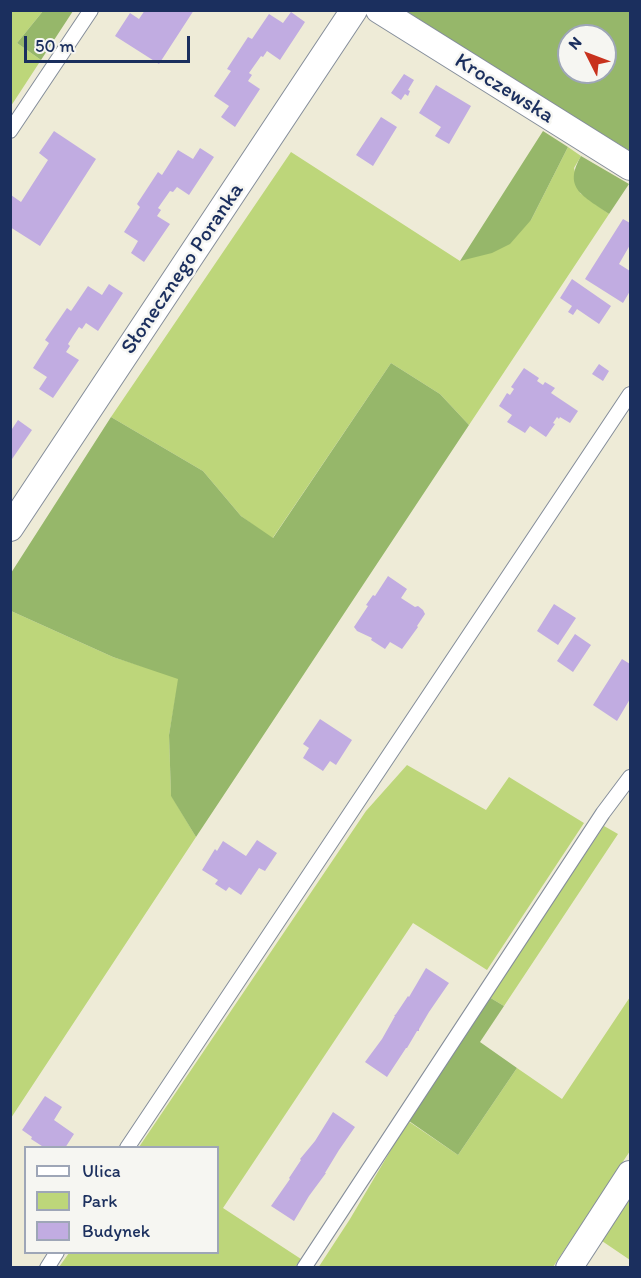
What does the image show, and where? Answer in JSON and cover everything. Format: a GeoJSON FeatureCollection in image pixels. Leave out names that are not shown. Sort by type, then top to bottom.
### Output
{"type":"FeatureCollection","features":[{"type":"Feature","properties":{"kind":"street","name":"Słonecznego Poranka"},"geometry":{"type":"LineString","coordinates":[[10,528],[354,10]]}},
{"type":"Feature","properties":{"kind":"street","name":"Kroczewska"},"geometry":{"type":"LineString","coordinates":[[379,10],[630,167]]}},
{"type":"Feature","properties":{"kind":"street"},"geometry":{"type":"LineString","coordinates":[[569,1268],[630,1174]]}},
{"type":"Feature","properties":{"kind":"lane"},"geometry":{"type":"LineString","coordinates":[[10,131],[90,10]]}},
{"type":"Feature","properties":{"kind":"lane"},"geometry":{"type":"LineString","coordinates":[[128,1146],[630,394]]}},
{"type":"Feature","properties":{"kind":"lane"},"geometry":{"type":"LineString","coordinates":[[304,1268],[603,813],[630,777]]}},
{"type":"Feature","properties":{"kind":"lane"},"geometry":{"type":"LineString","coordinates":[[47,1268],[56,1254]]}},
{"type":"Feature","properties":{"kind":"green space"},"geometry":{"type":"Polygon","coordinates":[[[11,11],[43,11],[17,43],[41,60],[11,106],[11,11]]]}},
{"type":"Feature","properties":{"kind":"green space"},"geometry":{"type":"Polygon","coordinates":[[[43,11],[73,11],[41,60],[17,43],[43,11]]]}},
{"type":"Feature","properties":{"kind":"green space"},"geometry":{"type":"Polygon","coordinates":[[[406,11],[630,11],[630,151],[553,104],[406,11]]]}},
{"type":"Feature","properties":{"kind":"green space"},"geometry":{"type":"Polygon","coordinates":[[[543,131],[568,147],[531,220],[510,244],[492,253],[460,261],[543,131]]]}},
{"type":"Feature","properties":{"kind":"green space"},"geometry":{"type":"Polygon","coordinates":[[[568,147],[581,156],[574,168],[580,193],[609,214],[469,425],[440,394],[391,363],[272,539],[241,516],[203,471],[111,417],[291,152],[460,261],[531,220],[568,147]]]}},
{"type":"Feature","properties":{"kind":"green space"},"geometry":{"type":"Polygon","coordinates":[[[581,156],[629,184],[609,214],[578,191],[574,176],[581,156]]]}},
{"type":"Feature","properties":{"kind":"green space"},"geometry":{"type":"Polygon","coordinates":[[[391,363],[440,394],[469,425],[196,837],[171,796],[169,735],[178,679],[113,657],[11,611],[11,573],[111,417],[203,471],[241,516],[273,538],[391,363]]]}},
{"type":"Feature","properties":{"kind":"green space"},"geometry":{"type":"Polygon","coordinates":[[[11,611],[113,657],[179,678],[169,735],[171,795],[196,837],[11,1118],[11,611]]]}},
{"type":"Feature","properties":{"kind":"green space"},"geometry":{"type":"Polygon","coordinates":[[[407,765],[486,810],[509,777],[584,823],[487,970],[413,923],[223,1208],[301,1259],[295,1267],[59,1267],[68,1254],[219,1254],[219,1146],[140,1146],[366,811],[407,765]]]}},
{"type":"Feature","properties":{"kind":"green space"},"geometry":{"type":"Polygon","coordinates":[[[604,826],[618,834],[504,1006],[489,997],[604,826]]]}},
{"type":"Feature","properties":{"kind":"green space"},"geometry":{"type":"Polygon","coordinates":[[[489,997],[504,1006],[480,1042],[517,1068],[458,1155],[409,1121],[489,997]]]}},
{"type":"Feature","properties":{"kind":"green space"},"geometry":{"type":"Polygon","coordinates":[[[630,997],[630,1151],[553,1267],[318,1268],[408,1121],[458,1155],[517,1068],[562,1099],[630,997]]]}},
{"type":"Feature","properties":{"kind":"green space"},"geometry":{"type":"Polygon","coordinates":[[[630,1199],[630,1260],[602,1241],[630,1199]]]}},
{"type":"Feature","properties":{"kind":"building"},"geometry":{"type":"Polygon","coordinates":[[[145,10],[194,10],[159,64],[115,36],[130,13],[139,19],[145,10]]]}},
{"type":"Feature","properties":{"kind":"building"},"geometry":{"type":"Polygon","coordinates":[[[291,12],[305,22],[280,60],[267,51],[249,73],[252,75],[248,81],[260,89],[235,127],[221,117],[229,106],[214,96],[231,71],[227,69],[248,37],[252,39],[269,14],[283,23],[291,12]]]}},
{"type":"Feature","properties":{"kind":"building"},"geometry":{"type":"Polygon","coordinates":[[[404,74],[414,80],[408,90],[410,91],[408,96],[405,94],[401,100],[391,93],[404,74]]]}},
{"type":"Feature","properties":{"kind":"building"},"geometry":{"type":"Polygon","coordinates":[[[436,85],[471,106],[449,144],[435,136],[441,127],[419,113],[436,85]]]}},
{"type":"Feature","properties":{"kind":"building"},"geometry":{"type":"Polygon","coordinates":[[[381,117],[397,127],[373,166],[356,155],[381,117]]]}},
{"type":"Feature","properties":{"kind":"building"},"geometry":{"type":"Polygon","coordinates":[[[54,131],[96,159],[40,246],[10,227],[10,197],[11,195],[21,202],[48,160],[39,153],[54,131]]]}},
{"type":"Feature","properties":{"kind":"building"},"geometry":{"type":"Polygon","coordinates":[[[200,148],[214,157],[189,195],[177,187],[173,192],[170,191],[158,208],[161,210],[157,216],[170,224],[144,262],[131,253],[138,241],[124,232],[140,207],[137,204],[158,172],[162,175],[178,150],[193,159],[200,148]]]}},
{"type":"Feature","properties":{"kind":"building"},"geometry":{"type":"Polygon","coordinates":[[[623,219],[630,223],[630,245],[619,264],[630,271],[630,291],[623,303],[585,279],[623,219]]]}},
{"type":"Feature","properties":{"kind":"building"},"geometry":{"type":"Polygon","coordinates":[[[572,279],[611,306],[599,324],[577,309],[573,315],[568,312],[572,306],[560,298],[572,279]]]}},
{"type":"Feature","properties":{"kind":"building"},"geometry":{"type":"Polygon","coordinates":[[[109,284],[123,293],[98,331],[86,323],[82,329],[79,327],[73,336],[66,352],[79,360],[53,398],[39,389],[47,377],[33,368],[49,343],[45,340],[67,308],[71,311],[88,286],[102,295],[109,284]]]}},
{"type":"Feature","properties":{"kind":"building"},"geometry":{"type":"Polygon","coordinates":[[[599,364],[609,371],[603,381],[592,374],[599,364]]]}},
{"type":"Feature","properties":{"kind":"building"},"geometry":{"type":"Polygon","coordinates":[[[524,368],[539,378],[537,381],[543,385],[545,382],[555,388],[551,393],[578,411],[570,423],[557,417],[546,437],[530,426],[525,433],[507,422],[512,415],[499,406],[507,393],[510,395],[514,389],[511,387],[524,368]]]}},
{"type":"Feature","properties":{"kind":"building"},"geometry":{"type":"Polygon","coordinates":[[[18,420],[32,430],[10,462],[10,432],[18,420]]]}},
{"type":"Feature","properties":{"kind":"building"},"geometry":{"type":"Polygon","coordinates":[[[388,576],[407,589],[401,598],[415,607],[418,606],[425,614],[402,649],[390,642],[385,649],[354,627],[368,606],[366,605],[388,576]]]}},
{"type":"Feature","properties":{"kind":"building"},"geometry":{"type":"Polygon","coordinates":[[[554,604],[576,618],[558,645],[537,631],[554,604]]]}},
{"type":"Feature","properties":{"kind":"building"},"geometry":{"type":"Polygon","coordinates":[[[575,634],[591,645],[573,672],[557,661],[575,634]]]}},
{"type":"Feature","properties":{"kind":"building"},"geometry":{"type":"Polygon","coordinates":[[[622,659],[630,664],[630,699],[617,721],[593,705],[622,659]]]}},
{"type":"Feature","properties":{"kind":"building"},"geometry":{"type":"Polygon","coordinates":[[[320,719],[352,740],[336,765],[330,761],[323,771],[303,758],[309,748],[303,744],[320,719]]]}},
{"type":"Feature","properties":{"kind":"building"},"geometry":{"type":"Polygon","coordinates":[[[257,840],[277,853],[265,871],[259,868],[241,895],[229,887],[226,891],[215,884],[218,880],[202,870],[223,841],[246,856],[257,840]]]}},
{"type":"Feature","properties":{"kind":"building"},"geometry":{"type":"Polygon","coordinates":[[[426,968],[449,983],[387,1077],[365,1062],[426,968]]]}},
{"type":"Feature","properties":{"kind":"building"},"geometry":{"type":"Polygon","coordinates":[[[45,1096],[62,1107],[54,1120],[74,1134],[66,1146],[42,1146],[22,1130],[45,1096]]]}},
{"type":"Feature","properties":{"kind":"building"},"geometry":{"type":"Polygon","coordinates":[[[333,1112],[355,1127],[294,1221],[271,1206],[333,1112]]]}}]}
